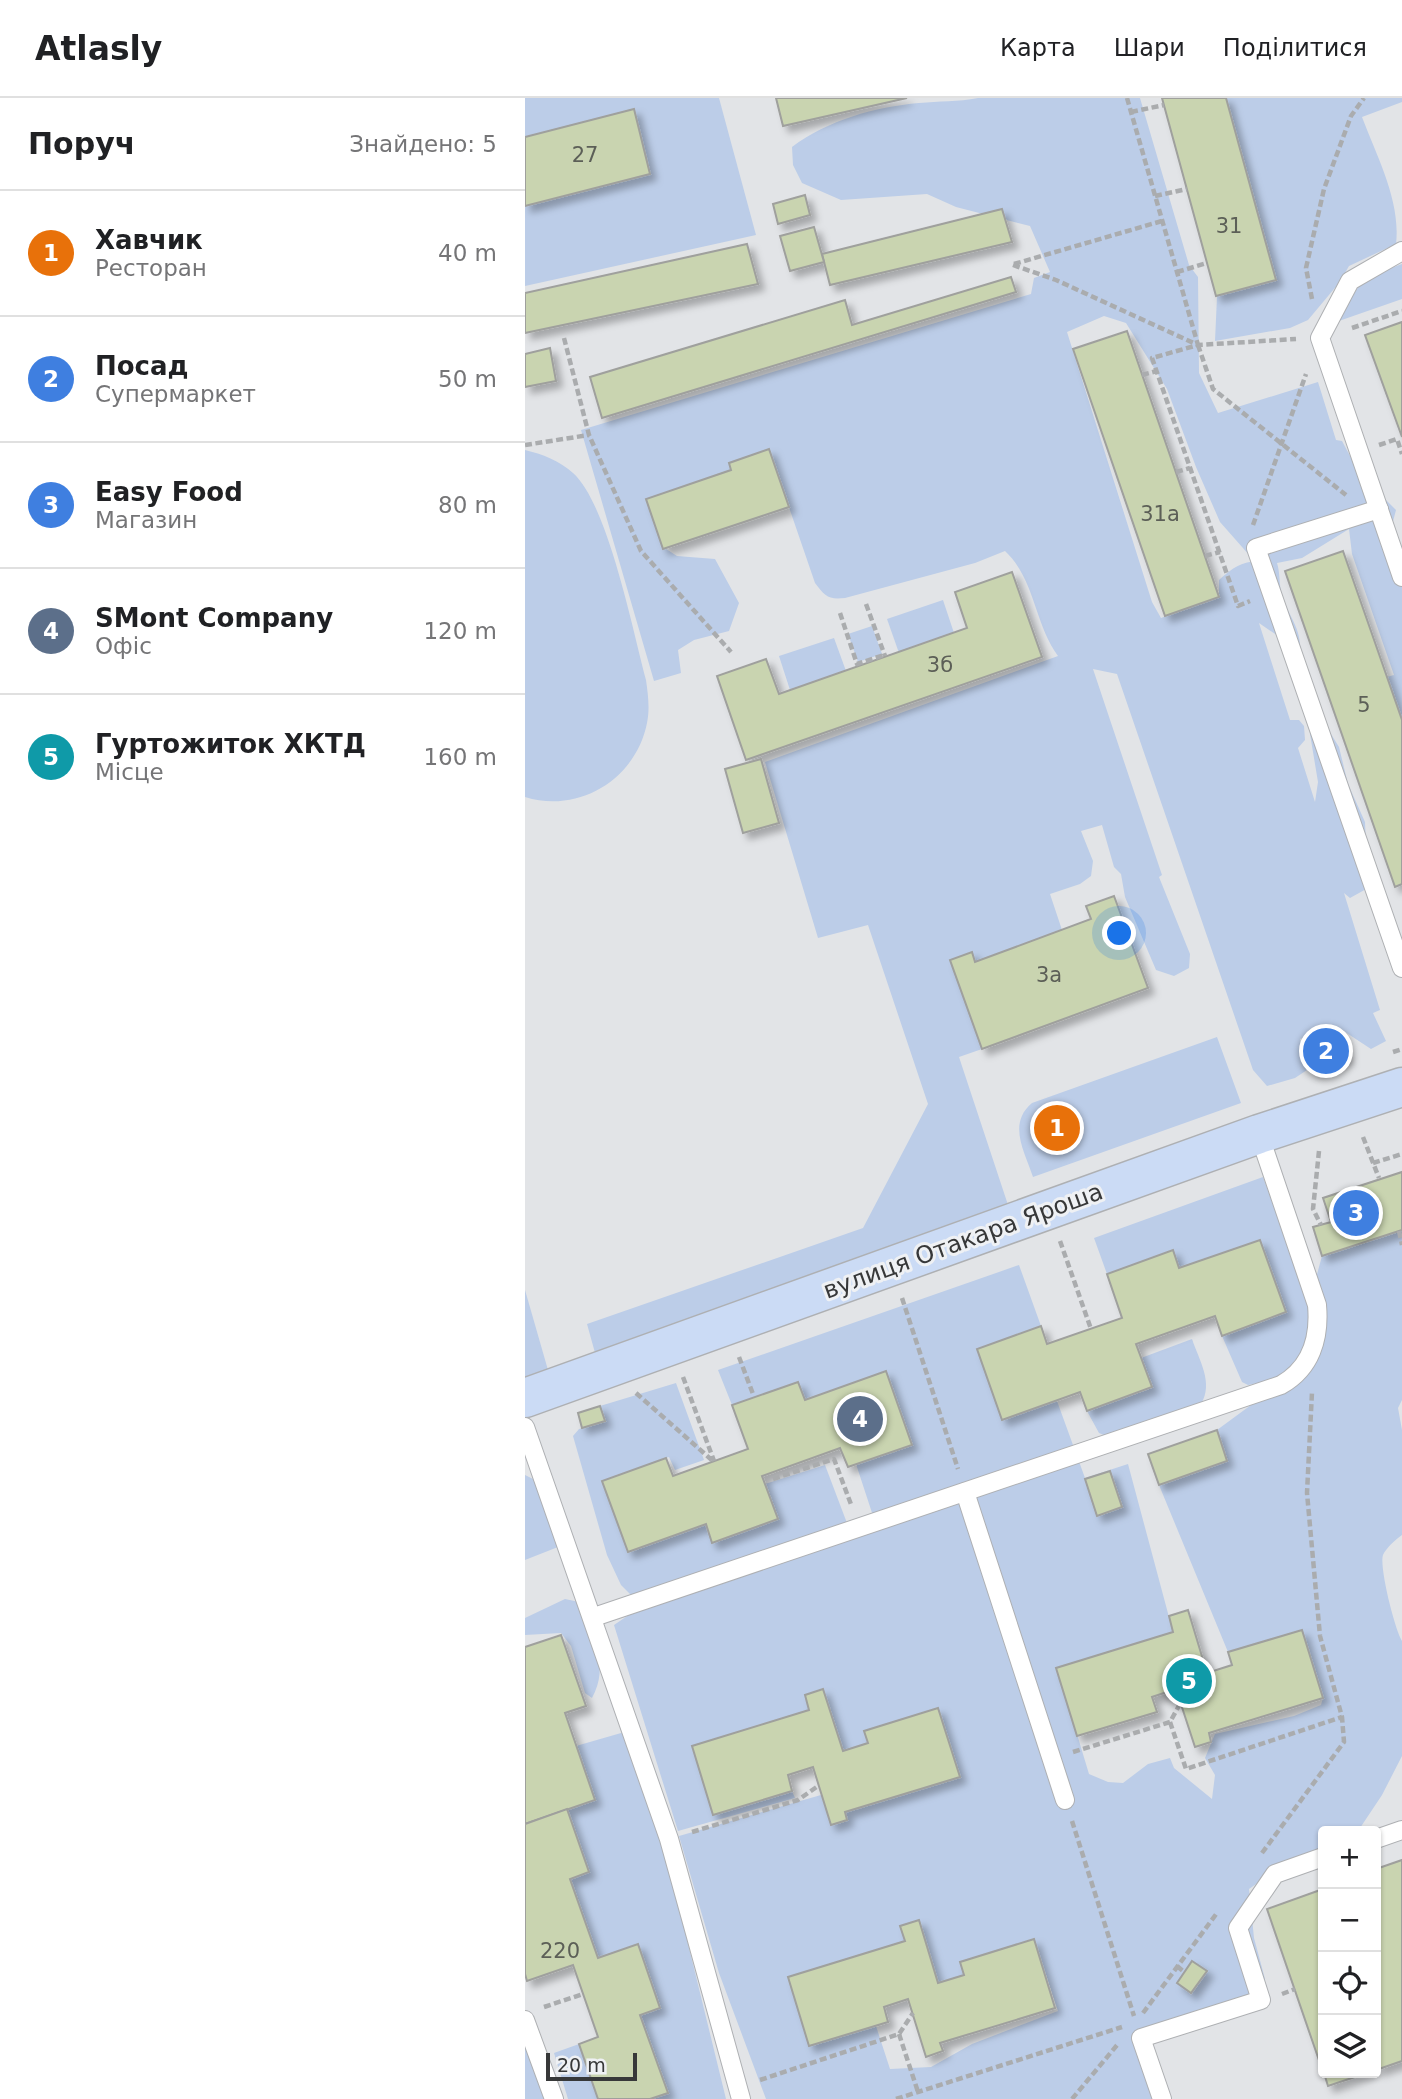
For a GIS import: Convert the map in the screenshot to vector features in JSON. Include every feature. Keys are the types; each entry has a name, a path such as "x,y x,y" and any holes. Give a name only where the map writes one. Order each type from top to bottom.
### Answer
{"street":[{"name":"вулиця Отакара Яроша","path":"525,1398 1259,1135 1402,1087"}],"lane":[{"path":"1402,251 1350,281 1319,338 1402,577"},
{"path":"1379,509 1257,548 1397,940 1402,968"},
{"path":"594,1617 1281,1385 1305,1366 1315,1346 1319,1322 1317,1305 1259,1135"},
{"path":"525,1427 530,1455 594,1617 669,1839 705,1979 740,2093"},
{"path":"965,1492 1065,1800"},
{"path":"1381,1837 1402,1830"},
{"path":"1162,2099 1139,2030 1261,2000 1238,1928 1275,1874 1318,1859"},
{"path":"531,2015 554,2099"}],"path":[{"path":"1127,98 1213,389 1356,503 1379,509"},
{"path":"1257,548 1249,537 1319,338 1306,268 1324,189 1352,116 1364,98"},
{"path":"1131,112 1164,105"},
{"path":"1155,197 1187,189"},
{"path":"1162,221 1013,265 1056,280 1198,345"},
{"path":"1177,272 1207,263"},
{"path":"1272,594 1238,606 1152,358 1198,345 1319,338 1402,311"},
{"path":"564,338 589,435 641,551 731,652"},
{"path":"1142,375 1157,371"},
{"path":"525,445 589,435"},
{"path":"1175,472 1190,468"},
{"path":"1205,556 1220,552"},
{"path":"840,613 857,664 884,656 866,604"},
{"path":"1361,1132 1379,1178"},
{"path":"1320,1146 1313,1209 1321,1225"},
{"path":"1373,1163 1402,1154"},
{"path":"1399,1231 1402,1245"},
{"path":"1059,1236 1091,1329"},
{"path":"900,1290 965,1492"},
{"path":"1260,1854 1344,1742 1342,1717 1320,1636 1307,1493 1315,1346"},
{"path":"735,1347 753,1394"},
{"path":"626,1384 714,1462 679,1366"},
{"path":"773,1479 834,1459 860,1528"},
{"path":"1052,1758 1170,1722 1181,1702"},
{"path":"1170,1722 1186,1769 1342,1717"},
{"path":"669,1839 798,1800 818,1786"},
{"path":"1065,1800 1139,2030"},
{"path":"1072,2099 1139,2030 1177,1966 1219,1910"},
{"path":"1177,1966 1184,1972"},
{"path":"531,2015 583,1994"},
{"path":"740,2093 898,2034 913,2013"},
{"path":"896,2099 1139,2030"},
{"path":"898,2034 918,2092"}],"shaded area":[{"path":"525,98 719,98 756,235 525,286"},
{"path":"1140,98 1189,265 1198,277 1199,373 1218,413 1318,382 1336,440 1342,441 1371,495 1367,520 1385,499 1396,510 1387,544 1402,582 1402,720 1387,677 1394,675 1352,554 1349,529 1302,558 1277,563 1283,599 1299,635 1300,651 1259,623 1290,720 1299,720 1304,726 1305,740 1298,748 1315,802 1318,782 1310,734 1326,726 1339,747 1348,784 1365,822 1368,888 1350,898 1344,893 1380,1010 1373,1013 1386,1041 1371,1049 1336,1026 1300,1039 1307,1070 1295,1078 1267,1086 1253,1070 1117,674 1093,669 1162,875 1159,877 1190,954 1189,968 1174,976 1156,970 1125,897 1121,874 1114,867 1102,825 1081,831 1093,861 1091,876 1080,884 1050,894 1062,930 975,962 971,952 950,960 982,1049 959,1057 1011,1214 597,1360 587,1324 863,1228 928,1104 868,925 818,938 765,762 1058,656 1044,630 1023,575 1005,551 975,563 845,598 827,596 815,583 769,449 729,463 731,470 646,499 663,547 677,556 715,559 739,603 729,631 694,640 678,650 681,673 654,681 581,430 1031,294 1034,278 1050,272 1030,226 956,207 927,194 841,200 802,183 793,165 792,147 836,122 886,108 971,99","holes":["1104,316 1126,323 1167,389 1220,522 1250,556 1269,562 1253,561 1236,567 1219,580 1219,597 1161,618 1152,602 1067,332"]},
{"path":"1226,98 1402,98 1402,102 1362,117 1381,163 1397,228 1396,244 1349,266 1339,283 1308,320 1290,328 1215,341"},
{"path":"1402,264 1402,299 1336,322 1364,278"},
{"path":"525,450 551,458 562,465 573,473 586,489 618,570 646,680 649,707 647,723 641,743 631,761 618,776 602,787 584,796 565,800 545,801 525,797"},
{"path":"943,600 954,633 899,653 887,619"},
{"path":"872,626 882,654 858,662 848,634"},
{"path":"834,638 846,671 790,690 779,656"},
{"path":"1217,1037 1241,1103 1033,1177 1019,1129 1020,1120 1032,1103"},
{"path":"1263,1177 1310,1305 1307,1346 1288,1369 1272,1380 1248,1385 1242,1382 1222,1336 1286,1312 1260,1240 1179,1268 1172,1250 1107,1274 1094,1238"},
{"path":"1402,1230 1402,1400 1398,1408 1402,1430 1402,1535 1386,1550 1382,1562 1388,1598 1402,1641 1402,1756 1382,1795 1361,1826 1318,1826 1318,1855 1279,1868 1249,1889 1254,1938 1265,1979 1261,2000 1142,2038 1162,2099 766,2099 719,1973 679,1836 821,1795 831,1825 847,1820 845,1812 958,1773 939,1712 935,1709 864,1731 868,1743 843,1751 823,1689 805,1695 809,1710 714,1815 792,1791 795,1798 678,1831 614,1625 642,1606 621,1585 607,1555 573,1436 579,1429 605,1421 600,1406 676,1383 704,1460 675,1470 669,1457 603,1481 628,1552 706,1524 712,1542 777,1516 765,1484 825,1465 850,1531 875,1522 856,1464 912,1444 805,1400 798,1382 732,1405 718,1370 1019,1265 1041,1326 1002,1420 1057,1401 1085,1478 1128,1464 1173,1632 1057,1668 1089,1774 1108,1782 1123,1783 1148,1764 1170,1758 1174,1768 1212,1799 1215,1775 1205,1758 1215,1734 1294,1716 1321,1705 1323,1698 1302,1630 1228,1652 1159,1485 1227,1461 1217,1430 1266,1394 1308,1371 1316,1278 1322,1256","holes":["901,1926 921,1926 938,1983 964,1975 960,1962 1034,1939 1058,2011 972,2044 931,2067 890,2069 876,2026 809,2046 788,1977 905,1941"]},
{"path":"525,1290 550,1377 525,1384"},
{"path":"1192,1339 1206,1380 1205,1396 1201,1404 1106,1436 1099,1433 1087,1411 1152,1388 1141,1358"},
{"path":"525,1475 537,1481 558,1547 525,1560"},
{"path":"565,1599 579,1602 597,1650 600,1673 592,1698 585,1693 571,1646 561,1633 525,1635 525,1618"},
{"path":"628,1731 657,1817 726,2099 650,2099 667,2092 640,2015 660,2007 638,1944 598,1958 570,1879 589,1872 567,1809 595,1800 576,1746"},
{"path":"525,2035 547,2099 525,2099"},
{"path":"579,2044 598,2099 568,2099 554,2053"}],"building":[{"path":"776,98 907,98 783,126"},
{"path":"1162,98 1226,98 1276,280 1216,296"},
{"path":"634,109 650,174 525,206 525,137"},
{"path":"805,195 810,215 778,224 773,204"},
{"path":"1002,209 1012,242 830,285 822,254"},
{"path":"814,227 824,262 790,271 780,236"},
{"path":"747,244 758,284 525,333 525,293"},
{"path":"1011,277 1016,292 602,418 590,377 845,300 852,325"},
{"path":"1402,322 1402,437 1365,335"},
{"path":"1127,331 1219,597 1165,616 1073,349"},
{"path":"550,348 556,381 525,387 525,354"},
{"path":"769,449 789,507 663,549 646,499 731,470 729,463"},
{"path":"1343,551 1402,720 1402,884 1395,887 1285,571"},
{"path":"1012,572 1042,657 746,760 717,676 766,659 779,694 967,628 955,592"},
{"path":"761,759 779,823 743,833 725,769"},
{"path":"1114,896 1148,988 982,1049 950,960 972,952 975,962 1091,919 1086,906"},
{"path":"1338,1033 1347,1058 1313,1070 1304,1045"},
{"path":"1402,1172 1402,1230 1322,1256 1313,1227 1331,1222 1323,1198"},
{"path":"1260,1240 1286,1312 1222,1336 1215,1316 1136,1344 1152,1387 1087,1411 1080,1392 1002,1420 977,1349 1041,1326 1047,1344 1122,1318 1107,1274 1173,1250 1179,1268"},
{"path":"886,1371 912,1445 848,1467 840,1448 762,1476 778,1519 712,1543 706,1524 628,1552 602,1481 666,1458 673,1476 748,1449 732,1405 798,1382 805,1400"},
{"path":"600,1406 605,1421 582,1428 578,1413"},
{"path":"1217,1430 1227,1461 1159,1485 1148,1454"},
{"path":"1110,1471 1122,1507 1097,1516 1085,1479"},
{"path":"1188,1610 1207,1673 1232,1665 1228,1652 1302,1630 1323,1698 1209,1733 1211,1742 1195,1747 1176,1689 1152,1697 1157,1712 1077,1736 1056,1668 1173,1632 1169,1616"},
{"path":"561,1635 586,1706 565,1713 595,1800 525,1824 525,1647"},
{"path":"823,1689 843,1751 868,1743 864,1731 938,1708 960,1777 845,1812 847,1820 831,1825 813,1767 788,1775 792,1791 713,1815 692,1746 809,1710 805,1695"},
{"path":"567,1809 589,1872 570,1879 598,1958 638,1944 660,2008 640,2015 668,2093 650,2099 598,2099 579,2044 598,2037 573,1965 527,1981 525,1824"},
{"path":"1402,1860 1402,2061 1381,2068 1381,1889 1381,1867"},
{"path":"1318,1891 1318,2057 1267,1909"},
{"path":"919,1920 938,1983 964,1975 960,1962 1034,1939 1055,2008 940,2043 943,2051 926,2057 908,1999 884,2007 888,2022 809,2046 788,1977 905,1941 900,1926"},
{"path":"1192,1961 1207,1971 1191,1993 1177,1983"},
{"path":"1326,2078 1352,2078 1328,2086"}],"place":[{"name":"Посад","path":"1326,1051"},
{"name":"Хавчик","path":"1057,1128"},
{"name":"Easy Food","path":"1356,1213"},
{"name":"SMont Company","path":"860,1419"},
{"name":"Гуртожиток ХКТД","path":"1189,1681"}]}
